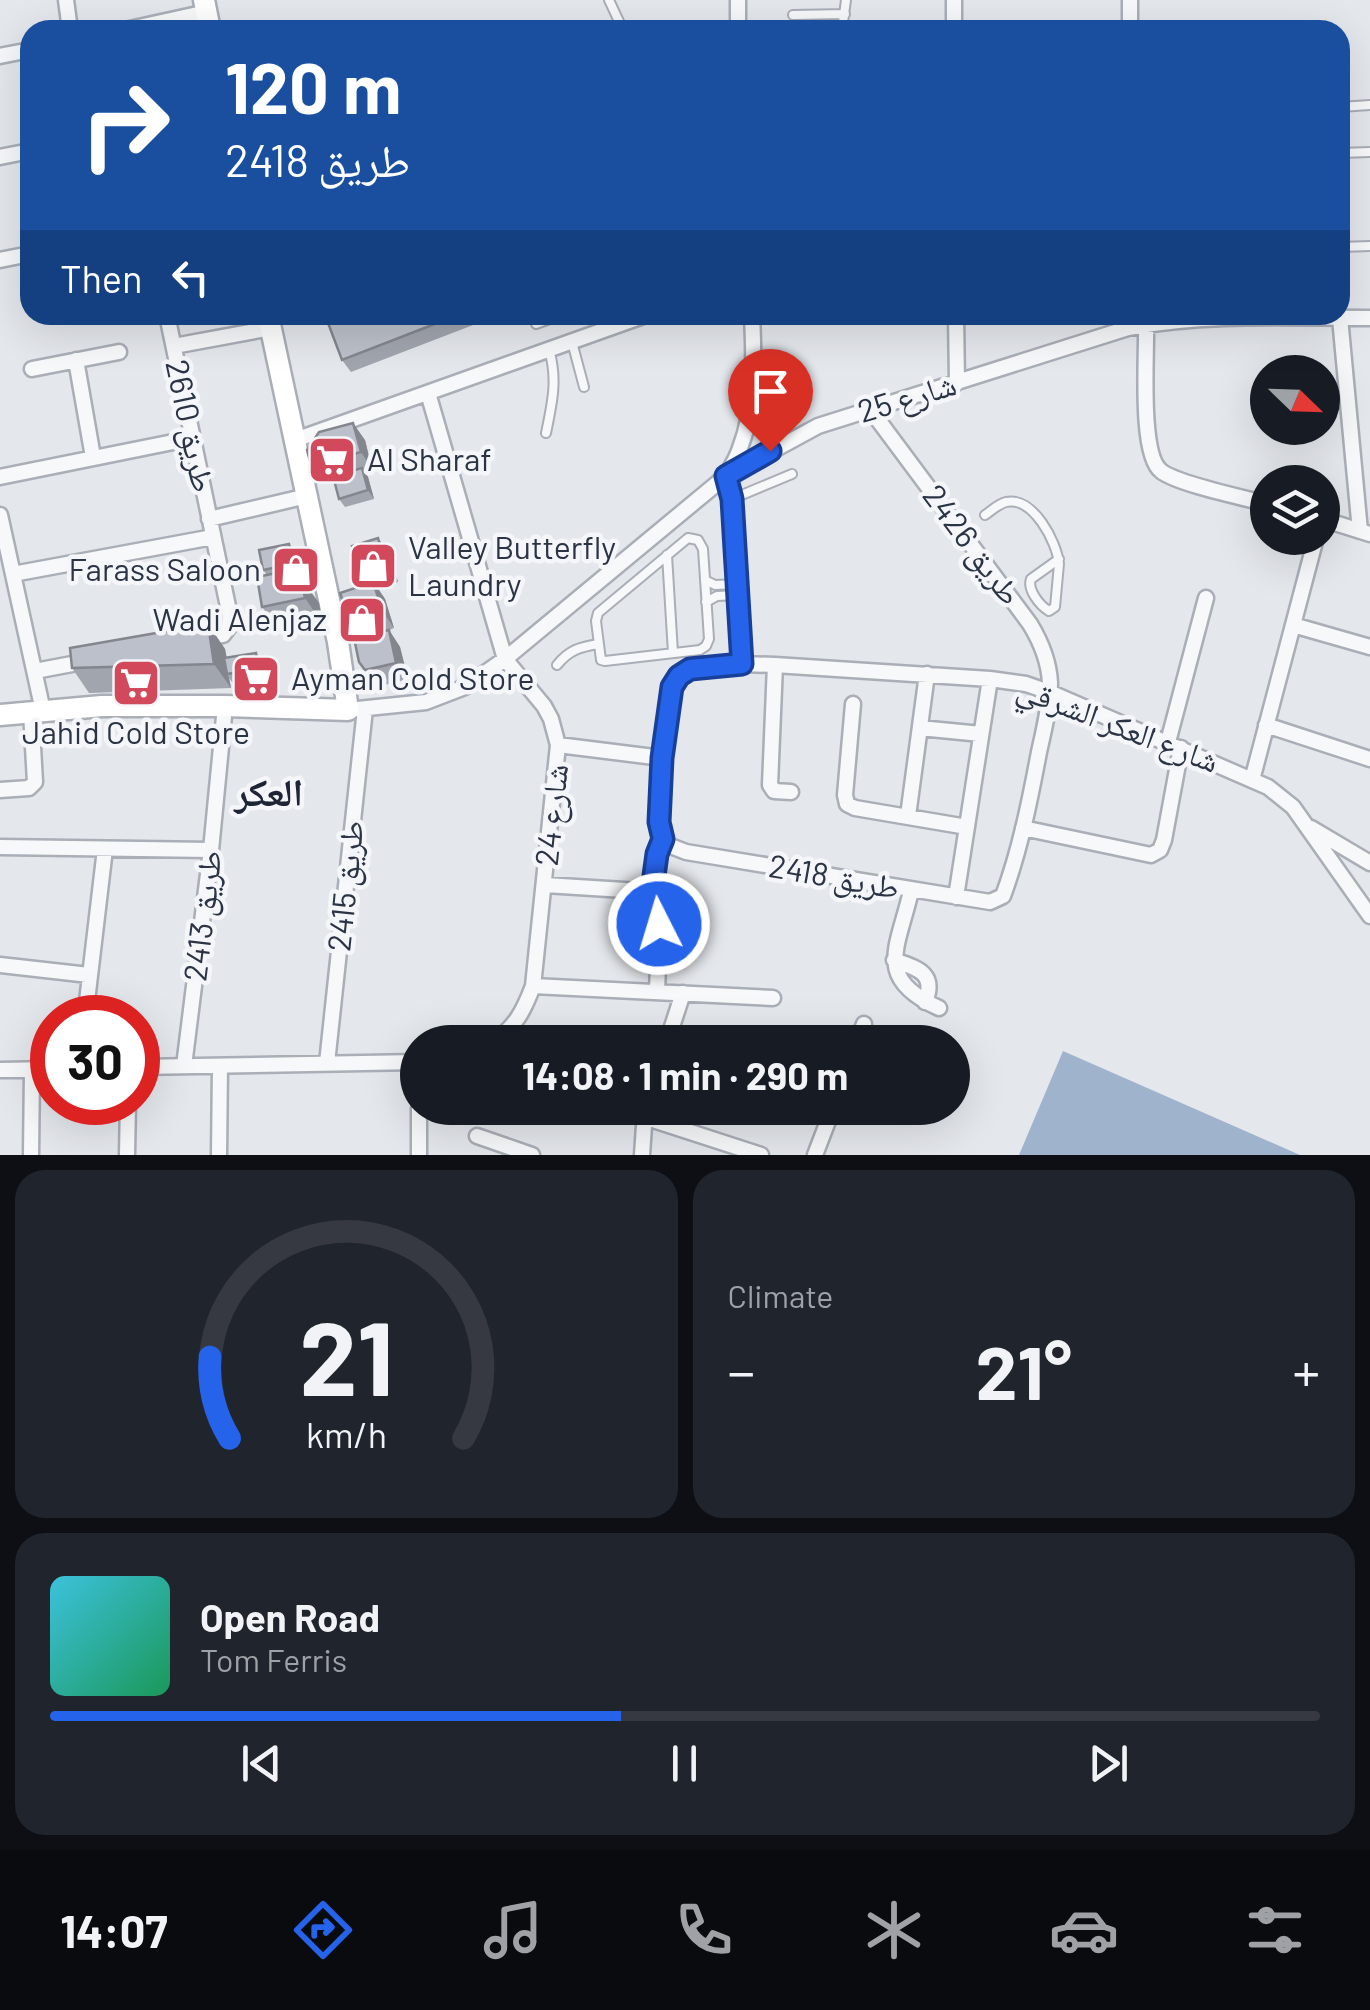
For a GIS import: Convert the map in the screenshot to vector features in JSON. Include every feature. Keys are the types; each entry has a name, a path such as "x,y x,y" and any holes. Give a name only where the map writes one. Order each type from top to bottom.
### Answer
{"street":[{"path":"176,20 207,14"},
{"name":"طريق 2610","path":"170,325 230,616 223,635 186,642"},
{"path":"174,346 254,325"},
{"path":"0,715 102,706 356,710 270,325"},
{"path":"295,440 619,325"},
{"path":"657,992 656,862 663,839 659,822 662,758 672,687 690,669 742,664 732,499 726,476 741,446 748,412 754,360 752,325"},
{"path":"956,325 957,383"},
{"name":"شارع 25","path":"356,710 405,705 465,687 505,660 726,476 818,426 957,383 1120,325"},
{"path":"1148,325 1147,432 1152,460 1162,472 1182,480 1250,499"},
{"path":"1340,525 1365,532 1341,325"},
{"path":"32,369 120,352"},
{"path":"76,360 93,457"},
{"path":"428,393 505,660"},
{"name":"طريق 2426","path":"870,408 1016,604 1044,651 1049,692 1042,739 1005,892"},
{"path":"0,477 192,438"},
{"path":"209,519 307,496"},
{"path":"0,515 35,671 37,712 35,782 29,788 0,790"},
{"name":"طريق 2610","path":"13,574 213,537"},
{"path":"1252,780 1312,555"},
{"path":"1022,828 1151,855 1160,850 1174,745 1206,598"},
{"path":"1293,625 1370,647"},
{"path":"35,671 110,656"},
{"name":"شارع 24","path":"505,660 552,719 558,744 533,986 514,1025"},
{"name":"شارع العكر الشرقي","path":"742,664 1026,684 1252,780 1285,798 1306,825 1370,863"},
{"path":"775,665 770,785 774,791 791,792"},
{"path":"908,816 926,674"},
{"path":"956,897 990,679"},
{"path":"853,704 847,804 967,827"},
{"name":"طريق 2413","path":"184,1066 225,706"},
{"name":"طريق 2415","path":"326,1063 356,710"},
{"path":"1266,725 1370,759"},
{"path":"920,728 981,734"},
{"path":"558,744 662,758"},
{"path":"1306,825 1370,916"},
{"name":"طريق 2418","path":"663,839 676,850 911,891 990,902 999,900 1005,892"},
{"path":"0,847 211,850"},
{"path":"87,995 105,849"},
{"path":"545,885 656,892"},
{"path":"894,960 918,968 926,977 932,1005 913,994 898,977 894,960 911,891"},
{"path":"0,965 89,975"},
{"path":"533,986 773,998"},
{"path":"673,1025 684,992"},
{"path":"160,1067 400,1062"},
{"path":"219,1155 220,1066"},
{"path":"0,1070 30,1070"},
{"path":"30,1155 31,1125"},
{"path":"127,1155 128,1125"},
{"path":"418,1155 419,1125"},
{"path":"642,1155 644,1125"},
{"path":"680,1125 761,1155"},
{"path":"815,1155 826,1125"},
{"path":"477,1136 532,1155"}],"lane":[{"path":"844,20 846,0"},
{"path":"793,14 846,14"},
{"path":"572,342 584,387"},
{"path":"546,433 555,382 549,350"},
{"path":"732,499 792,474"},
{"path":"985,515 1005,502 1018,502 1049,530 1059,559 1054,609 1046,610 1029,585 1031,578 1059,559"},
{"path":"688,538 702,545 705,580 706,646 700,650 603,661 598,656 598,613 688,538"},
{"path":"667,555 672,653"},
{"path":"705,580 737,590"},
{"path":"706,602 737,590"},
{"path":"1016,604 1033,592"},
{"path":"557,665 575,649 598,644"}],"water":[{"path":"1063,1051 1300,1155 1019,1155"}],"building":[{"path":"329,325 432,325 342,360"},
{"path":"353,423 361,452 311,465 307,450 319,432"},
{"path":"362,468 368,490 339,499 333,476"},
{"path":"378,538 386,566 360,574 352,546"},
{"path":"289,544 293,564 263,570 259,550"},
{"path":"291,570 293,580 301,579 305,598 262,607 257,577"},
{"path":"373,582 383,612 350,622 340,593"},
{"path":"208,624 214,664 72,668 70,648"},
{"path":"389,630 396,663 365,670 359,662 354,638"},
{"path":"256,653 258,669 227,674 224,658"}],"place":[{"name":"Al Sharaf","path":"332,460"},
{"name":"Valley Butterfly Laundry","path":"373,566"},
{"name":"Farass Saloon","path":"296,570"},
{"name":"Wadi Alenjaz","path":"362,620"},
{"name":"Ayman Cold Store","path":"256,679"},
{"name":"Jahid Cold Store","path":"136,683"}],"district":[{"name":"العكر","path":"269,793"}],"route":[{"path":"659,924 654,876 663,839 659,822 662,758 672,687 690,669 742,664 732,499 726,476 770,451"}]}
